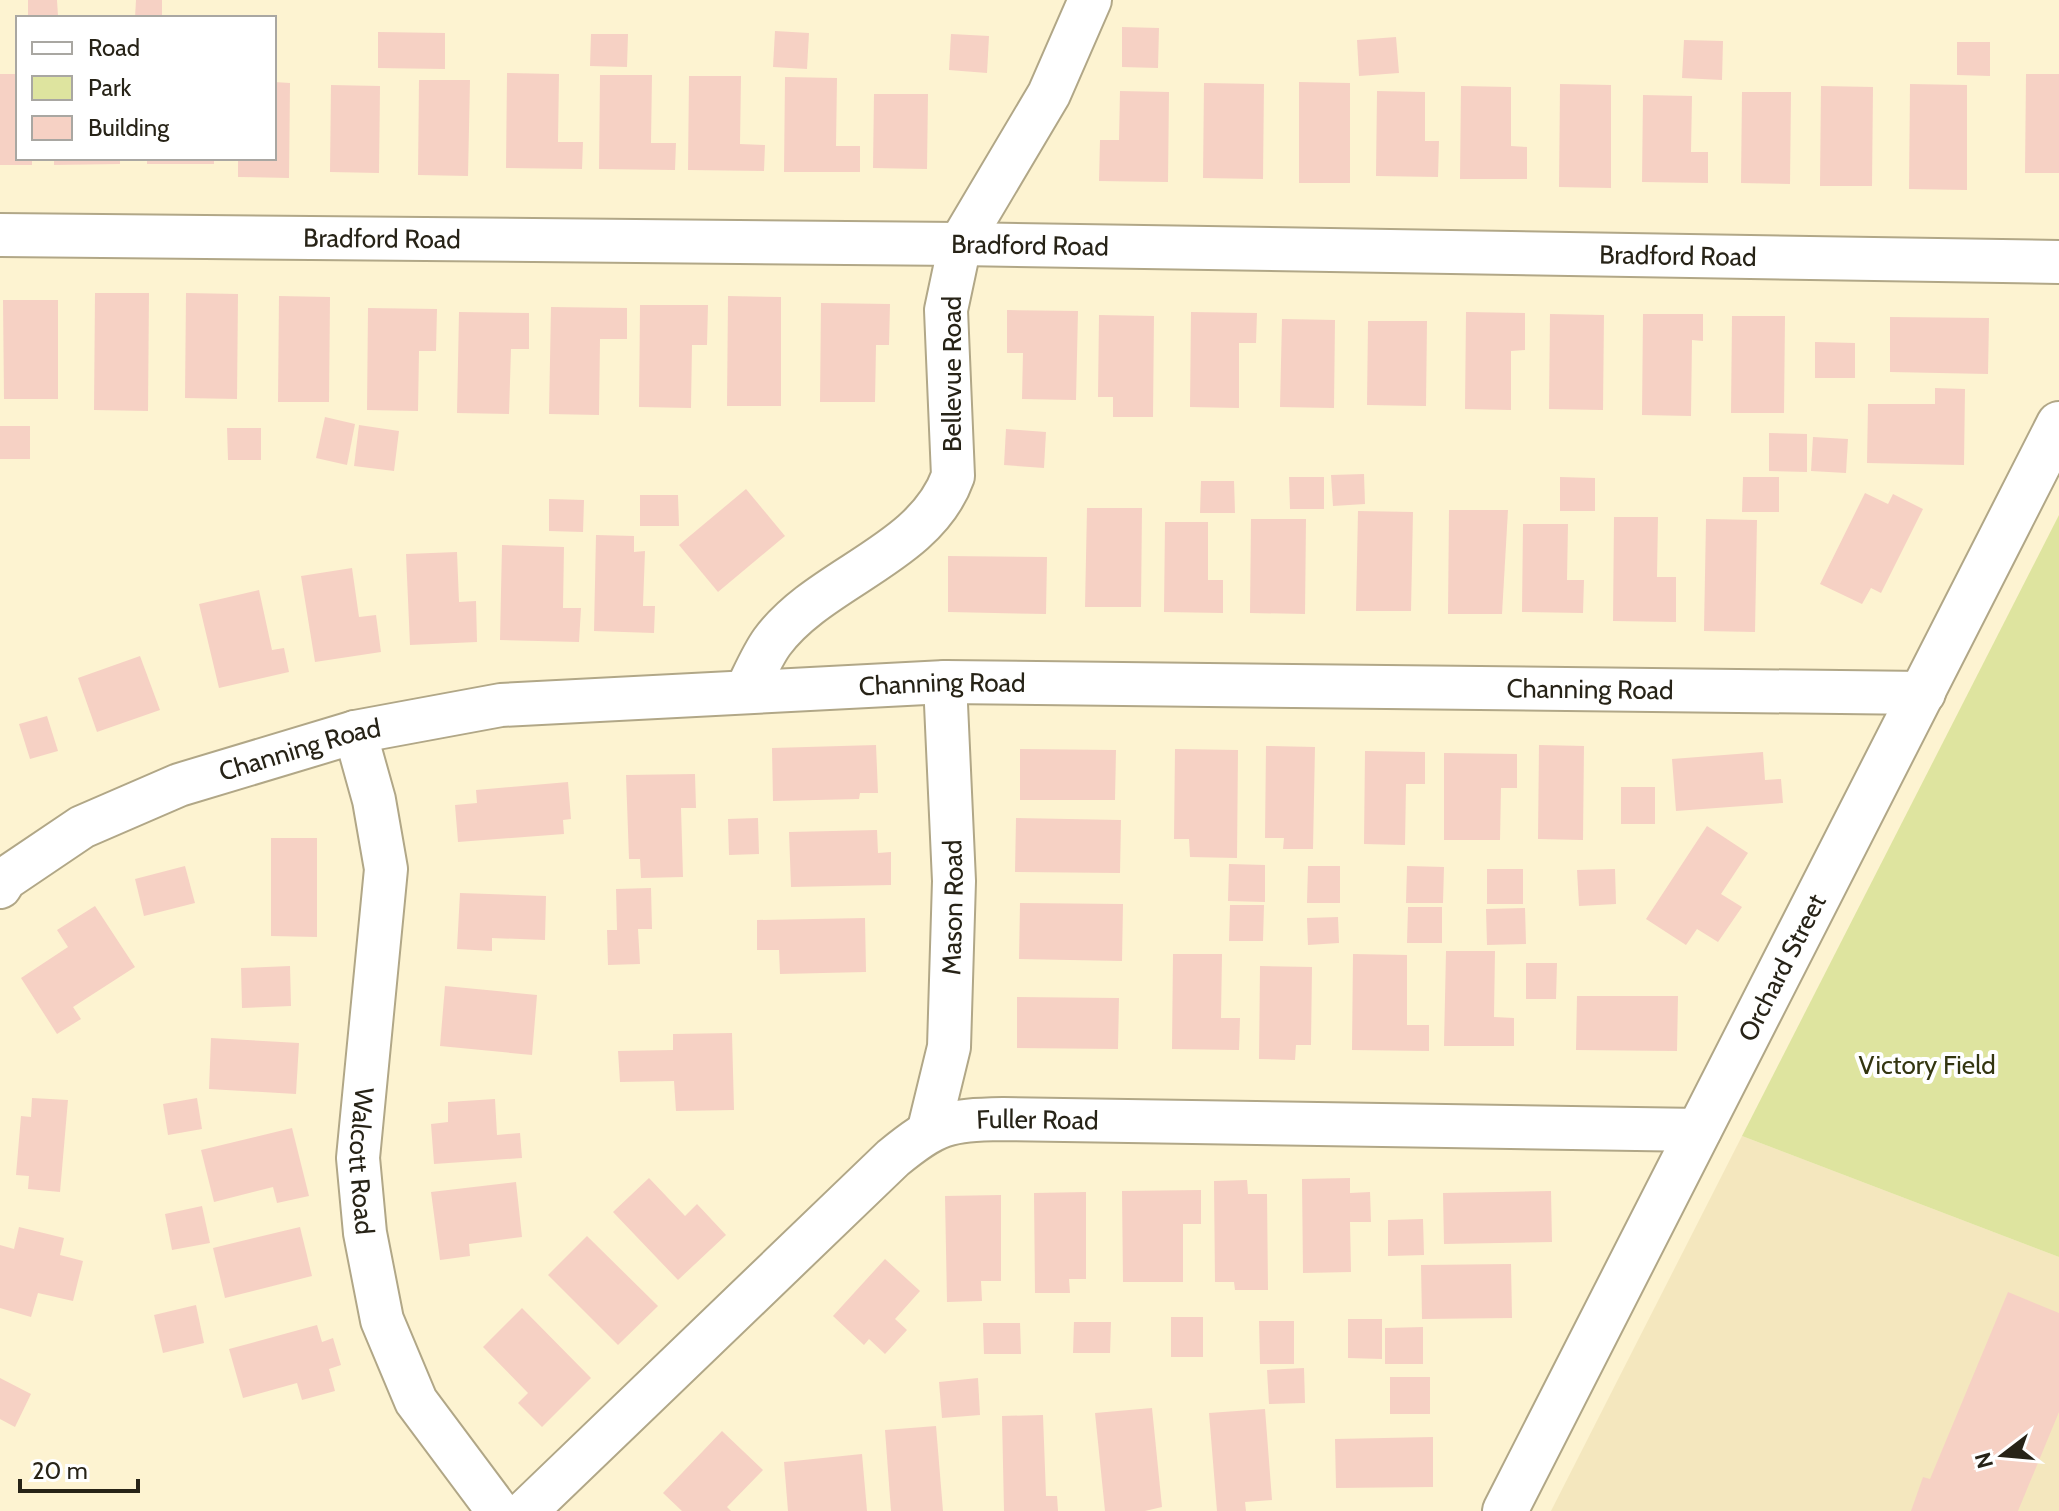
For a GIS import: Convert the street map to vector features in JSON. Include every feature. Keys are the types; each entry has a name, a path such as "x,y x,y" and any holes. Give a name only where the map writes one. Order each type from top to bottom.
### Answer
{"main road":[{"name":"Orchard Street","path":"1505,1511 2059,424"}],"street":[{"name":"Bellevue Road","path":"746,691 772,641 807,608 913,531 945,500 953,476 946,310 960,244 1049,94 1090,0"},
{"name":"Bradford Road","path":"0,235 960,244 2059,262"},
{"name":"Channing Road","path":"0,887 5,879 82,827 179,785 355,732 501,705 945,682 1924,693"},
{"name":"Mason Road","path":"929,1129 949,1047 954,881 945,682"},
{"name":"Walcott Road","path":"355,732 374,800 386,869 358,1158 365,1233 382,1320 416,1401 498,1511"},
{"name":"Fuller Road","path":"526,1511 881,1169 929,1129 960,1121 1003,1119 1700,1130"}],"shaded area":[{"path":"1742,1136 2059,1257 2059,1511 1551,1511"}],"green space":[{"name":"Victory Field","path":"2059,515 2059,1257 1742,1136"}],"building":[{"path":"28,0 57,0 58,16 28,16"},
{"path":"136,0 162,0 162,16 135,16"},
{"path":"1122,27 1159,28 1158,68 1122,67"},
{"path":"775,31 809,33 807,69 773,67"},
{"path":"378,32 445,33 445,69 378,68"},
{"path":"591,34 628,34 627,67 590,66"},
{"path":"951,34 989,36 987,73 949,70"},
{"path":"1396,37 1399,73 1359,76 1357,40"},
{"path":"1684,40 1723,41 1722,80 1682,78"},
{"path":"1957,42 1990,42 1990,76 1957,75"},
{"path":"507,73 559,74 558,142 583,142 582,169 506,168"},
{"path":"0,74 15,74 16,160 32,160 32,165 0,165"},
{"path":"2026,74 2059,74 2059,173 2025,173"},
{"path":"600,75 652,75 651,143 676,143 675,170 599,169"},
{"path":"689,76 741,76 740,144 765,145 764,171 688,170"},
{"path":"785,77 837,78 836,146 860,146 860,172 784,172"},
{"path":"419,80 470,80 468,176 418,175"},
{"path":"276,82 290,83 289,178 238,177 238,160 276,160"},
{"path":"1299,82 1350,83 1350,183 1299,183"},
{"path":"1204,83 1264,84 1263,179 1203,178"},
{"path":"1560,84 1611,85 1611,188 1559,187"},
{"path":"1910,84 1967,85 1967,190 1909,189"},
{"path":"331,85 380,86 379,173 330,172"},
{"path":"1461,86 1511,87 1511,146 1527,147 1527,179 1460,179"},
{"path":"1821,86 1873,87 1872,186 1820,186"},
{"path":"1120,91 1169,92 1168,182 1099,181 1100,140 1119,140"},
{"path":"1377,91 1425,92 1425,141 1439,141 1438,177 1376,176"},
{"path":"1742,92 1791,92 1790,184 1741,183"},
{"path":"874,94 928,94 927,169 873,168"},
{"path":"1643,95 1692,96 1691,152 1708,152 1708,183 1642,182"},
{"path":"54,160 120,160 120,164 54,165"},
{"path":"147,160 214,160 214,164 147,164"},
{"path":"95,293 149,293 148,411 94,410"},
{"path":"186,293 238,294 237,399 185,398"},
{"path":"279,296 330,297 329,402 278,402"},
{"path":"728,296 781,297 781,406 727,406"},
{"path":"3,300 58,300 58,399 4,399"},
{"path":"821,303 890,304 889,345 876,345 875,402 820,402"},
{"path":"640,305 708,305 707,345 692,345 691,408 639,407"},
{"path":"551,307 627,308 627,339 600,339 599,415 549,414"},
{"path":"368,308 437,309 436,351 419,351 418,411 367,410"},
{"path":"1007,310 1078,311 1076,400 1022,399 1023,353 1007,353"},
{"path":"459,312 529,313 529,349 511,349 509,414 457,413"},
{"path":"1191,312 1257,313 1256,343 1239,343 1239,408 1190,407"},
{"path":"1466,312 1525,313 1525,350 1511,351 1511,410 1465,409"},
{"path":"1550,314 1604,315 1603,410 1549,409"},
{"path":"1643,314 1703,314 1703,341 1692,340 1691,416 1642,415"},
{"path":"1099,315 1154,316 1153,417 1113,417 1113,397 1098,397"},
{"path":"1732,316 1785,316 1784,413 1731,413"},
{"path":"1890,317 1989,318 1988,374 1890,372"},
{"path":"1282,319 1335,320 1334,408 1280,407"},
{"path":"1368,321 1427,321 1426,406 1367,405"},
{"path":"1815,342 1855,343 1855,378 1815,378"},
{"path":"1935,388 1965,389 1964,465 1867,463 1868,404 1935,404"},
{"path":"325,417 355,424 347,465 316,458"},
{"path":"359,425 399,431 394,471 354,466"},
{"path":"0,426 30,426 30,459 0,459"},
{"path":"227,428 261,428 261,460 228,460"},
{"path":"1006,429 1046,432 1044,468 1004,465"},
{"path":"1769,433 1807,434 1807,472 1769,471"},
{"path":"1813,437 1848,439 1846,473 1811,471"},
{"path":"1364,474 1365,504 1333,506 1331,475"},
{"path":"1289,477 1324,477 1324,509 1290,509"},
{"path":"1560,477 1595,478 1595,511 1560,511"},
{"path":"1743,477 1779,477 1779,512 1742,512"},
{"path":"1201,481 1234,481 1235,513 1200,513"},
{"path":"746,489 785,536 718,592 679,545"},
{"path":"1865,493 1888,504 1893,494 1923,509 1881,593 1871,588 1862,604 1820,584"},
{"path":"640,495 678,495 679,526 640,526"},
{"path":"549,499 584,500 583,532 549,531"},
{"path":"1087,508 1142,508 1141,607 1085,607"},
{"path":"1449,510 1508,510 1502,614 1448,614"},
{"path":"1358,511 1413,512 1411,611 1356,611"},
{"path":"1614,517 1658,517 1657,577 1676,577 1676,622 1613,621"},
{"path":"1251,519 1306,519 1305,614 1250,613"},
{"path":"1706,519 1757,520 1755,632 1704,631"},
{"path":"1165,522 1208,522 1208,580 1223,580 1223,613 1164,612"},
{"path":"1523,524 1568,524 1567,580 1584,580 1583,613 1522,612"},
{"path":"596,535 634,536 634,552 645,551 643,606 655,606 654,633 594,631"},
{"path":"502,545 564,547 563,608 581,608 579,642 500,640"},
{"path":"457,552 459,602 476,601 477,642 410,645 406,554"},
{"path":"948,556 1047,557 1046,614 948,612"},
{"path":"352,568 359,617 376,615 381,652 315,662 301,576"},
{"path":"259,590 272,650 284,648 289,672 219,688 199,604"},
{"path":"140,656 160,710 97,732 78,678"},
{"path":"47,716 58,751 30,759 19,724"},
{"path":"876,745 878,793 860,793 859,799 773,801 772,748"},
{"path":"1539,745 1584,746 1583,840 1538,839"},
{"path":"1266,746 1315,747 1313,849 1283,849 1284,838 1265,838"},
{"path":"1020,749 1116,750 1115,800 1020,800"},
{"path":"1175,749 1238,750 1237,858 1190,857 1189,839 1174,839"},
{"path":"1365,751 1425,752 1425,784 1406,784 1405,845 1364,844"},
{"path":"1763,752 1765,780 1781,779 1783,803 1676,811 1672,759"},
{"path":"1444,753 1517,754 1517,788 1501,788 1500,840 1444,840"},
{"path":"695,774 696,808 681,808 683,877 641,878 640,859 629,859 626,775"},
{"path":"568,782 571,819 563,820 564,834 458,842 455,805 477,803 476,790"},
{"path":"1621,787 1655,787 1655,824 1621,824"},
{"path":"758,818 759,854 729,855 728,819"},
{"path":"1016,818 1121,820 1120,873 1015,872"},
{"path":"1707,826 1748,853 1721,894 1742,907 1718,942 1697,929 1686,945 1646,919"},
{"path":"877,830 878,853 891,852 891,885 791,887 789,832"},
{"path":"271,838 317,838 317,937 271,936"},
{"path":"1229,864 1265,865 1265,902 1228,901"},
{"path":"185,866 195,903 144,916 135,879"},
{"path":"1308,866 1340,866 1340,903 1307,903"},
{"path":"1407,866 1444,867 1443,903 1406,903"},
{"path":"1487,869 1523,869 1523,904 1487,904"},
{"path":"1615,869 1616,904 1579,906 1577,870"},
{"path":"651,888 652,929 638,929 640,964 608,965 607,930 617,930 616,889"},
{"path":"460,893 546,896 545,940 492,938 492,951 457,949"},
{"path":"1020,903 1123,904 1122,961 1019,959"},
{"path":"1230,905 1264,905 1263,941 1229,941"},
{"path":"95,906 135,967 73,1007 81,1019 57,1034 21,978 68,947 57,930"},
{"path":"1408,907 1442,907 1442,943 1407,943"},
{"path":"1525,908 1526,944 1487,945 1486,909"},
{"path":"1338,917 1339,943 1308,945 1307,918"},
{"path":"865,918 866,972 780,974 779,950 757,950 757,920"},
{"path":"1446,951 1495,951 1494,1017 1514,1018 1514,1046 1444,1046"},
{"path":"1173,954 1222,954 1221,1018 1240,1018 1239,1050 1172,1049"},
{"path":"1353,954 1407,955 1407,1025 1429,1025 1429,1051 1352,1050"},
{"path":"1526,963 1557,963 1556,999 1526,999"},
{"path":"290,966 291,1006 242,1008 241,968"},
{"path":"1260,966 1312,967 1311,1045 1296,1045 1295,1060 1259,1059"},
{"path":"445,986 537,995 532,1055 440,1046"},
{"path":"1577,996 1678,996 1677,1051 1576,1050"},
{"path":"1017,997 1119,998 1118,1049 1017,1048"},
{"path":"732,1033 734,1110 676,1111 674,1081 620,1082 618,1051 673,1050 673,1034"},
{"path":"211,1038 299,1043 296,1094 209,1089"},
{"path":"32,1098 68,1100 60,1192 28,1189 29,1176 16,1175 21,1116 31,1117"},
{"path":"197,1098 202,1129 168,1135 163,1104"},
{"path":"495,1099 497,1135 520,1133 522,1158 434,1164 431,1124 448,1122 448,1102"},
{"path":"292,1128 309,1196 277,1203 273,1187 214,1202 201,1150"},
{"path":"649,1178 685,1216 697,1204 726,1235 678,1280 613,1212"},
{"path":"1350,1178 1350,1193 1370,1192 1371,1222 1350,1222 1351,1272 1303,1273 1302,1179"},
{"path":"1247,1180 1248,1194 1267,1194 1268,1290 1235,1290 1234,1282 1215,1282 1214,1181"},
{"path":"516,1182 522,1237 469,1244 470,1256 440,1260 431,1192"},
{"path":"1201,1190 1201,1224 1183,1224 1183,1282 1123,1282 1122,1191"},
{"path":"1551,1191 1552,1242 1444,1244 1443,1193"},
{"path":"1086,1192 1086,1279 1069,1279 1070,1293 1035,1293 1034,1193"},
{"path":"1001,1195 1001,1281 981,1281 982,1301 947,1302 945,1196"},
{"path":"202,1206 210,1243 172,1250 165,1214"},
{"path":"1423,1219 1424,1255 1388,1256 1388,1220"},
{"path":"19,1227 64,1238 60,1255 83,1261 73,1301 38,1293 31,1317 0,1308 0,1245 14,1249"},
{"path":"300,1227 312,1276 225,1298 213,1248"},
{"path":"587,1236 658,1306 618,1345 548,1275"},
{"path":"885,1259 920,1291 895,1319 907,1330 885,1354 869,1339 864,1345 833,1316"},
{"path":"1511,1264 1512,1318 1422,1319 1421,1265"},
{"path":"2008,1292 2059,1313 2059,1412 2018,1511 1911,1511 1923,1477 1930,1479"},
{"path":"196,1305 204,1343 163,1353 154,1315"},
{"path":"522,1308 591,1378 542,1427 518,1403 528,1393 483,1347"},
{"path":"1171,1317 1203,1317 1203,1357 1171,1357"},
{"path":"1348,1319 1382,1319 1382,1359 1348,1358"},
{"path":"1259,1321 1294,1321 1294,1364 1260,1364"},
{"path":"1074,1322 1111,1322 1110,1353 1073,1353"},
{"path":"983,1323 1020,1323 1021,1354 984,1354"},
{"path":"317,1325 322,1342 333,1338 341,1365 329,1369 335,1391 302,1400 297,1383 243,1398 229,1349"},
{"path":"1423,1327 1423,1364 1385,1364 1385,1328"},
{"path":"1304,1368 1305,1403 1269,1404 1267,1370"},
{"path":"1390,1377 1430,1377 1430,1414 1390,1414"},
{"path":"0,1378 31,1394 15,1427 0,1419"},
{"path":"978,1378 980,1415 942,1418 939,1382"},
{"path":"1152,1408 1162,1507 1145,1511 1105,1511 1095,1413"},
{"path":"1265,1409 1272,1500 1245,1502 1246,1511 1217,1511 1209,1413"},
{"path":"1043,1415 1046,1496 1057,1496 1058,1511 1004,1511 1002,1416"},
{"path":"936,1426 943,1511 891,1511 885,1430"},
{"path":"722,1431 763,1470 727,1507 731,1511 682,1511 663,1493"},
{"path":"1433,1437 1433,1487 1336,1488 1335,1439"},
{"path":"862,1454 867,1511 788,1511 784,1462"}]}
